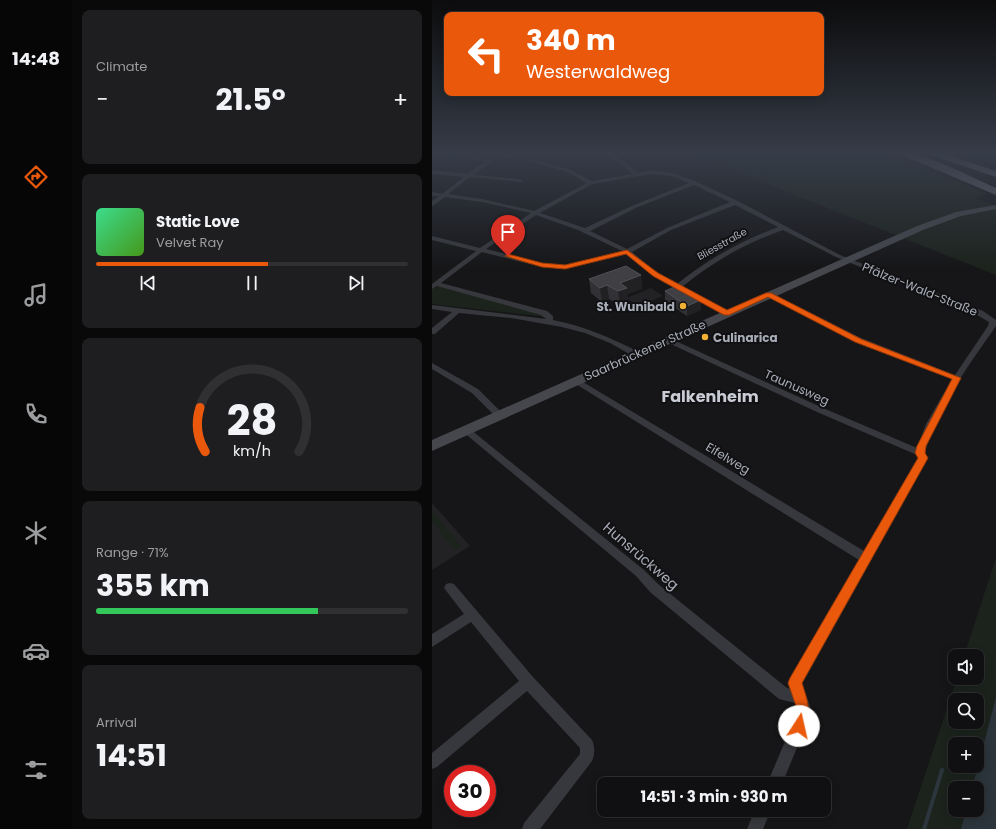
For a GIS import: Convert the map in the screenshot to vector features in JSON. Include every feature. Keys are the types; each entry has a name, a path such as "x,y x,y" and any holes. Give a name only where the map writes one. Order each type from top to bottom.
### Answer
{"main road":[{"name":"Saarbrückener Straße","path":"432,446 726,313 947,218 965,212 996,207"},
{"name":"Saarbrückener Straße","path":"947,218 996,210"}],"street":[{"path":"432,204 447,192"},
{"path":"434,286 482,249 536,213 573,192"},
{"path":"586,230 636,206 673,192"},
{"path":"714,192 736,202 782,228 848,260"},
{"path":"432,194 488,202 536,213 586,230 627,252 656,274 677,287 726,313"},
{"path":"432,238 553,267 565,267 627,252 669,229 736,202"},
{"name":"Bliesstraße","path":"677,287 698,270 719,256 761,235 782,228"},
{"name":"Pfälzer-Wald-Straße","path":"777,777 799,726 803,706 795,683 923,458 920,453 921,446 935,416 956,378 992,326 993,321 980,313 848,260"},
{"path":"434,286 544,313 550,318 549,321"},
{"path":"768,295 858,340 956,378"},
{"path":"432,307 549,321 598,335 636,354"},
{"path":"432,332 458,310"},
{"name":"Taunusweg","path":"666,340 891,442 920,453"},
{"path":"432,365 475,391 500,416"},
{"name":"Eifelweg","path":"574,382 866,558"},
{"name":"Hunsrückweg","path":"466,431 640,573 654,588 784,694 800,698"},
{"path":"450,588 528,682 587,745 587,756 530,829"},
{"path":"432,641 472,615"},
{"path":"432,762 528,682"},
{"path":"755,829 760,817"}],"shaded area":[{"path":"786,192 982,192 988,194 973,198 996,206 996,275"},
{"path":"438,286 547,315 547,317 432,304 432,289"},
{"path":"651,288 663,296 638,306 626,298"},
{"path":"432,503 470,546 432,570"},
{"path":"432,510 461,546 454,550 432,522"},
{"path":"996,558 996,697 984,742 984,737 948,737 948,773 976,773 974,781 948,781 948,817 964,817 961,829 907,829 948,705 948,729 984,729 984,693 952,693 955,685 984,685 984,649 966,649"},
{"path":"996,697 996,829 961,829 964,817 984,817 984,781 974,781 976,773 984,773 984,742"}],"building":[{"path":"626,266 641,275 620,283 627,288 618,291 607,285 600,288 589,279"},
{"path":"679,285 701,300 687,306 665,291"}],"waterway":[{"path":"924,829 942,770"}],"place":[{"name":"St. Wunibald","path":"683,306"},
{"name":"Culinarica","path":"705,337"}],"district":[{"name":"Falkenheim","path":"710,396"}],"route":[{"path":"508,256 542,265 565,267 627,252 656,274 677,287 726,313 768,295 858,340 956,378 935,416 921,446 920,453 923,458 795,683 796,690 803,706 799,726"}]}
